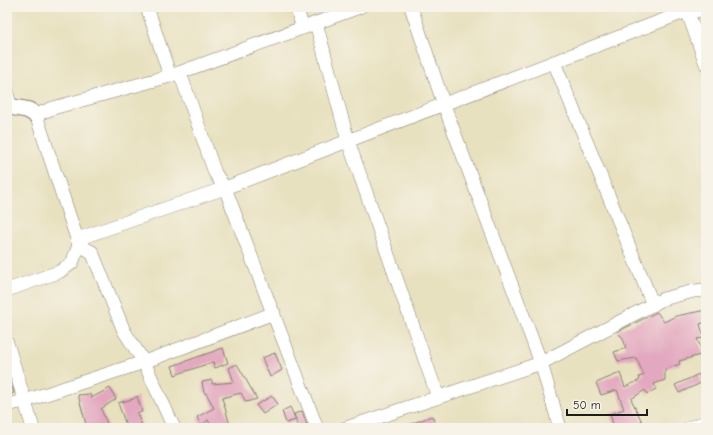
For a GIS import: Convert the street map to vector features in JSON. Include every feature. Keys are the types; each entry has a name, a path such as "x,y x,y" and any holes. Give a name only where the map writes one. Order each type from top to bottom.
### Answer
{"street":[{"path":"147,7 215,173 225,188 274,313 316,428"},
{"path":"296,7 303,28"},
{"path":"36,115 53,108 175,74 360,7"},
{"path":"411,7 444,105 541,363 560,428"},
{"path":"687,9 706,64"},
{"path":"78,242 444,105 687,9 706,10"},
{"path":"316,23 348,141 438,397"},
{"path":"554,62 653,305"},
{"path":"7,290 59,272 72,263 78,242 36,115 8,101"},
{"path":"78,242 92,252 124,331 144,362 174,428"},
{"path":"346,428 541,363 663,299 694,291 706,290"},
{"path":"7,405 25,401 144,362 274,313"},
{"path":"7,343 33,428"},
{"path":"689,428 706,422"}],"building":[{"path":"706,310 706,322 700,324 704,338 697,339 704,354 679,361 680,364 665,369 665,380 654,384 656,389 647,394 645,390 631,399 645,428 614,428 610,414 624,409 617,390 601,395 596,383 620,373 625,387 640,380 639,377 644,375 636,358 618,361 614,352 626,348 623,338 617,332 657,312 664,322 676,316"},
{"path":"223,348 228,363 215,368 213,362 175,375 172,366"},
{"path":"275,353 282,370 270,377 262,358"},
{"path":"237,364 257,399 246,402 241,393 222,398 230,425 212,428 208,420 201,426 197,417 214,408 206,393 204,393 202,382 212,380 212,384 234,382 229,368"},
{"path":"7,370 14,393 7,395"},
{"path":"699,374 701,383 679,393 675,385"},
{"path":"110,388 116,399 101,409 108,426 87,428 78,395 90,394 91,398"},
{"path":"137,396 142,412 137,413 143,428 127,428 118,403 133,399"},
{"path":"272,396 278,404 263,414 256,405"},
{"path":"290,407 296,420 286,423 282,411"},
{"path":"302,411 308,428 298,428 294,414"},
{"path":"432,416 437,428 403,428 403,427"}]}
